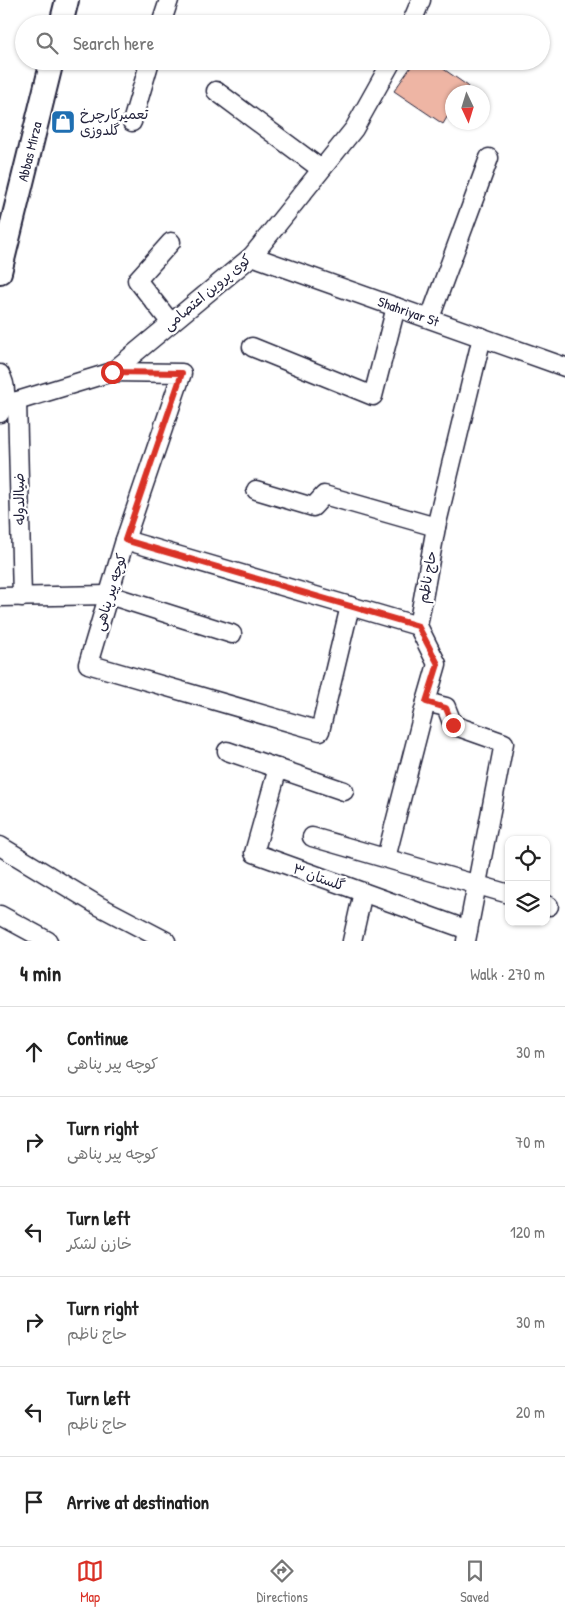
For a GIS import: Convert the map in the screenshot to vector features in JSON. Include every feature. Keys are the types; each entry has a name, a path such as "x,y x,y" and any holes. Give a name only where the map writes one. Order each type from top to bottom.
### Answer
{"main road":[{"path":"64,15 68,0"},
{"name":"Abbas Mirza","path":"0,272 50,70"}],"street":[{"path":"165,15 169,0"},
{"path":"415,15 422,0"},
{"path":"132,122 147,70"},
{"name":"کوی پروین اعتصامی","path":"7,406 112,372 252,256 354,129 387,70"},
{"path":"216,91 321,169"},
{"path":"430,318 489,158"},
{"path":"171,242 137,280 171,323"},
{"name":"Shahriyar St","path":"252,256 565,367"},
{"path":"252,347 373,396 396,307"},
{"name":"حاج ناظم","path":"418,626 436,527 482,337"},
{"name":"کوچه پیر پناهی","path":"112,372 182,373 125,540 88,664 320,731 350,606"},
{"name":"ضیاالدوله","path":"0,374 6,391 22,596"},
{"path":"256,490 313,507 324,496 436,527"},
{"path":"125,540 418,626 438,664 426,702 386,858"},
{"path":"0,597 109,595 232,634"},
{"path":"426,702 446,708 453,725 504,743 467,936"},
{"path":"228,751 344,791"},
{"name":"گلستان ۳","path":"278,768 254,853 363,892 467,936"},
{"path":"312,837 505,893"},
{"path":"0,846 99,906 166,941"},
{"path":"352,941 363,892"},
{"path":"0,915 48,941"}],"building":[{"path":"409,70 445,70 467,85 445,85 445,121 443,124 394,91"}],"place":[{"name":"تعمیرکارچرخ گلدوزی","path":"63,122"}],"route":[{"path":"112,372 182,373 125,540 418,626 438,664 426,702 446,708 453,725"}]}
